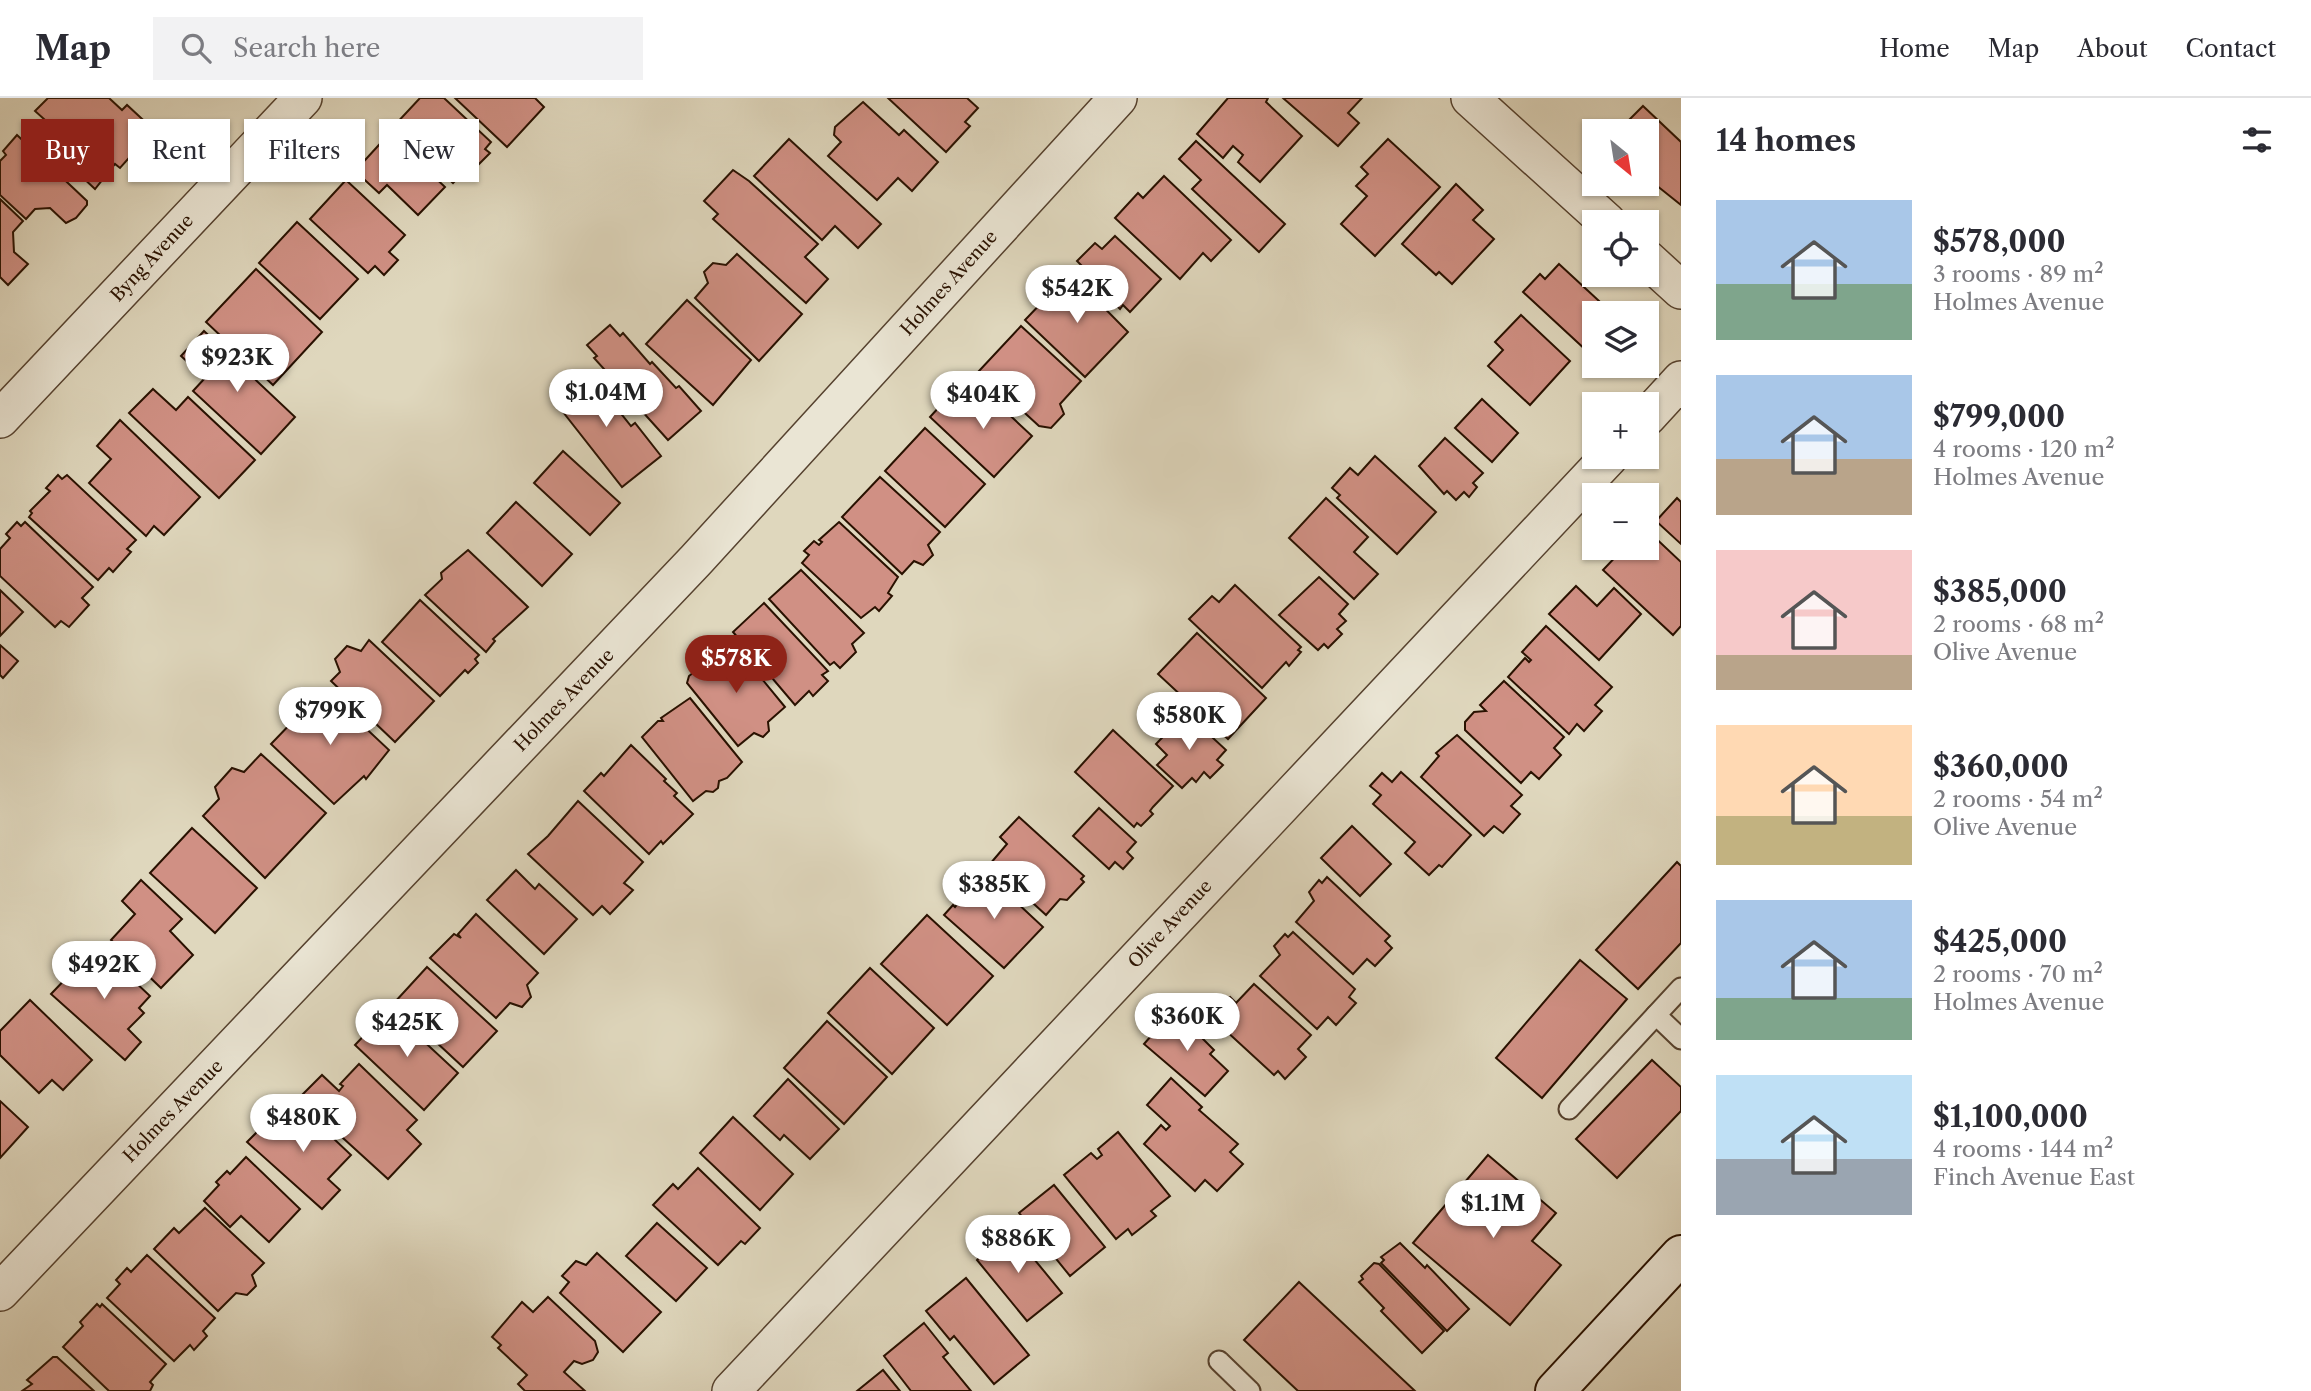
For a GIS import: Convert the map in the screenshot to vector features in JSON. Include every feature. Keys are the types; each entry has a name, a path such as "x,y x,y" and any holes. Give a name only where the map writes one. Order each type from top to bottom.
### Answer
{"main road":[{"path":"1555,1391 1681,1255"}],"street":[{"name":"Byng Avenue","path":"0,419 303,98"},
{"name":"Holmes Avenue","path":"0,1292 686,570 1118,98"},
{"path":"1470,98 1594,210"},
{"path":"1659,270 1681,290"},
{"path":"1659,404 1681,380"},
{"name":"Olive Avenue","path":"731,1391 1598,469"}],"lane":[{"path":"1569,1110 1681,988"},
{"path":"1656,1015 1681,1039"},
{"path":"1219,1361 1250,1391"}],"building":[{"path":"48,98 109,98 122,110 127,105 142,119 128,119 128,159 120,168 114,165 114,119 44,119 35,111"},
{"path":"420,98 444,98 466,119 400,119"},
{"path":"455,98 535,98 544,107 507,147"},
{"path":"888,98 967,98 978,108 965,122 970,126 946,152"},
{"path":"1228,98 1268,98 1266,102 1302,136 1260,182 1238,162 1243,155 1233,146 1223,158 1197,134"},
{"path":"1283,98 1362,98 1348,113 1359,123 1338,146"},
{"path":"863,102 899,135 904,130 938,162 912,191 898,178 877,200 828,156 841,142 834,135 835,127"},
{"path":"1643,106 1657,119 1630,119"},
{"path":"1659,121 1681,142 1681,205 1659,187"},
{"path":"479,131 491,142 485,149 490,153 479,164"},
{"path":"17,135 21,139 21,182 67,182 87,201 87,205 76,218 66,223 50,208 35,209 26,219 0,195 0,161 6,155 3,151"},
{"path":"789,139 881,224 858,248 835,226 822,240 754,176"},
{"path":"1388,139 1440,187 1375,256 1341,224 1367,196 1356,186 1368,174 1361,167"},
{"path":"1196,141 1285,224 1259,252 1192,189 1201,180 1179,159"},
{"path":"379,145 379,182 440,182 445,187 418,215 387,185 379,193 365,180 365,160"},
{"path":"733,170 749,181 818,244 805,257 828,279 806,303 713,219 718,214 704,201"},
{"path":"1164,176 1231,240 1211,261 1203,253 1180,279 1115,218 1138,193 1143,198"},
{"path":"88,182 101,182 95,189"},
{"path":"344,182 348,182 405,235 389,252 398,260 384,275 375,266 368,273 310,219"},
{"path":"1456,184 1483,210 1473,220 1494,239 1452,284 1439,272 1436,275 1402,244"},
{"path":"0,199 23,221 13,232 14,252 28,264 8,285 0,277"},
{"path":"297,222 358,279 320,319 259,263"},
{"path":"1115,236 1161,279 1130,312 1123,305 1120,309 1090,280 1093,277 1077,261 1095,243 1102,249"},
{"path":"737,254 802,314 759,361 695,298 708,283 704,272 713,263 726,265"},
{"path":"1559,264 1599,301 1582,301 1582,346 1523,292 1540,274 1545,279"},
{"path":"256,269 322,332 273,385 206,322"},
{"path":"1070,273 1128,332 1085,377 1025,320"},
{"path":"687,300 751,360 713,405 646,344"},
{"path":"1521,315 1570,361 1530,405 1488,366 1503,350 1495,342"},
{"path":"610,325 620,336 623,333 650,364 652,362 676,388 679,386 701,411 668,440 594,358 597,356 587,345"},
{"path":"1021,326 1081,381 1060,404 1064,414 1051,428 1039,426 979,371"},
{"path":"204,331 295,417 261,454 193,391 205,378 181,356"},
{"path":"587,371 631,426 635,423 661,456 622,487 552,398"},
{"path":"153,389 176,410 188,397 255,460 219,498 129,413"},
{"path":"985,392 1032,436 994,477 930,417 952,393 975,415 978,412 972,406"},
{"path":"1482,399 1518,433 1492,462 1455,428"},
{"path":"120,420 200,497 164,535 154,526 146,536 89,483 111,459 97,446"},
{"path":"925,428 985,484 945,527 885,471"},
{"path":"1445,438 1483,473 1473,483 1477,487 1469,497 1464,492 1456,500 1447,491 1444,494 1419,466"},
{"path":"563,451 620,503 590,535 534,483"},
{"path":"1375,456 1436,512 1397,554 1337,498 1340,495 1332,488 1350,468 1358,475"},
{"path":"58,475 62,479 67,475 136,540 127,549 131,552 113,572 109,568 98,580 29,517 32,513 30,511 50,491 46,488"},
{"path":"880,477 940,532 928,545 933,555 923,565 914,561 902,574 842,517"},
{"path":"1326,498 1368,537 1354,552 1378,574 1354,599 1289,538"},
{"path":"1677,498 1681,502 1681,544 1659,524 1659,518"},
{"path":"516,502 572,554 542,586 487,533"},
{"path":"17,522 21,526 25,522 93,587 82,598 89,605 69,627 61,621 55,627 0,576 0,549 10,538 6,534"},
{"path":"839,522 898,577 888,593 892,596 879,611 875,607 861,618 802,563 809,555 804,551 814,541 819,545 822,542 819,540"},
{"path":"1659,541 1681,562 1681,626 1673,635 1603,570 1613,560 1659,560"},
{"path":"468,550 528,607 493,639 495,641 486,652 425,595 442,579 441,573"},
{"path":"801,570 864,633 852,644 856,652 840,668 834,662 830,665 769,599"},
{"path":"1319,577 1348,604 1339,614 1346,621 1337,629 1342,634 1328,648 1324,644 1318,650 1279,615"},
{"path":"1235,585 1301,647 1298,650 1301,652 1289,666 1286,662 1262,688 1189,619 1212,596 1219,602"},
{"path":"1576,586 1597,606 1614,588 1641,614 1599,660 1549,614"},
{"path":"0,590 23,612 0,636"},
{"path":"420,600 479,655 475,659 478,663 468,673 465,670 440,696 382,642"},
{"path":"764,603 828,671 822,675 828,681 813,696 809,691 795,705 733,632"},
{"path":"1546,626 1612,687 1595,705 1602,711 1584,731 1577,724 1569,734 1508,677 1525,658 1529,662 1531,660 1522,652"},
{"path":"1197,633 1266,698 1228,739 1158,674"},
{"path":"369,640 434,701 395,742 331,681 340,672 335,659 347,646 361,651"},
{"path":"0,645 18,661 3,678 0,675"},
{"path":"734,645 785,707 768,722 769,731 763,737 754,733 738,746 687,683 689,676 698,669 702,671 727,646"},
{"path":"1504,681 1564,737 1554,748 1561,755 1539,779 1531,772 1521,783 1465,730 1465,722 1474,712 1486,711 1480,705"},
{"path":"324,689 389,750 366,779 364,776 334,804 271,744"},
{"path":"690,698 742,762 727,778 719,781 718,788 713,792 706,791 693,801 642,737 658,721 663,721 661,718"},
{"path":"1186,713 1226,750 1217,760 1223,765 1210,778 1204,772 1196,782 1192,778 1182,788 1157,765 1167,755 1156,744"},
{"path":"1113,730 1173,786 1153,807 1150,811 1153,814 1141,826 1137,823 1134,827 1075,772"},
{"path":"1457,735 1522,795 1511,806 1520,814 1503,833 1494,826 1484,836 1421,777 1439,756 1436,753"},
{"path":"631,745 666,779 664,781 677,793 674,796 693,814 649,854 584,791 601,773 604,776"},
{"path":"261,754 326,813 265,878 203,816 219,799 215,787 232,768 244,772"},
{"path":"1401,772 1471,835 1442,867 1439,865 1429,875 1405,853 1415,842 1373,804 1381,795 1370,786 1382,773 1392,782"},
{"path":"578,801 643,862 624,883 633,890 610,914 602,906 593,915 528,854 548,836"},
{"path":"1099,808 1136,842 1127,852 1133,858 1123,869 1115,862 1109,869 1073,836"},
{"path":"1019,817 1084,876 1081,879 1084,882 1067,900 1060,899 1046,915 990,864 1007,844 1000,837"},
{"path":"1352,826 1391,864 1360,896 1321,858"},
{"path":"192,828 257,888 215,933 150,873"},
{"path":"1677,862 1681,866 1681,943 1638,989 1596,950"},
{"path":"516,870 535,889 539,884 577,919 544,954 487,900"},
{"path":"984,872 1043,927 1004,968 944,915 953,905 955,907"},
{"path":"1327,877 1390,936 1385,941 1392,948 1375,966 1367,959 1353,974 1296,922 1314,901 1309,892 1319,880 1322,883"},
{"path":"141,880 182,919 170,931 193,955 161,988 111,940 135,914 122,901"},
{"path":"476,914 538,973 527,985 531,997 522,1007 510,1003 496,1018 430,958 454,934 461,938 458,934"},
{"path":"927,915 993,976 947,1025 881,964"},
{"path":"1293,932 1355,989 1349,997 1356,1003 1336,1025 1328,1017 1317,1029 1260,976 1280,955 1274,946 1285,934 1288,937"},
{"path":"97,946 150,996 139,1008 144,1013 128,1029 141,1042 125,1060 51,994"},
{"path":"1580,960 1627,999 1542,1098 1496,1058"},
{"path":"427,967 497,1031 463,1067 394,1003"},
{"path":"870,968 934,1028 892,1074 828,1013"},
{"path":"1254,984 1311,1035 1298,1049 1306,1057 1285,1079 1278,1071 1274,1075 1212,1018 1217,1013 1214,1010 1225,999 1230,997 1236,1003"},
{"path":"30,1000 92,1060 63,1090 52,1080 39,1093 0,1055 0,1031"},
{"path":"389,1009 458,1073 424,1110 355,1045"},
{"path":"1173,1011 1193,1030 1196,1027 1204,1034 1201,1037 1214,1050 1210,1054 1228,1071 1205,1096 1144,1044"},
{"path":"827,1021 887,1077 844,1124 784,1068"},
{"path":"1652,1060 1681,1087 1681,1111 1617,1178 1576,1139"},
{"path":"359,1064 417,1120 407,1130 421,1144 388,1179 299,1098 322,1075 339,1091 343,1086 340,1084"},
{"path":"1171,1078 1202,1107 1199,1110 1238,1144 1230,1152 1243,1164 1217,1191 1205,1180 1195,1191 1144,1144 1161,1125 1166,1130 1170,1126 1147,1105"},
{"path":"788,1079 839,1129 810,1159 784,1135 780,1140 754,1116"},
{"path":"0,1101 28,1127 0,1158"},
{"path":"296,1103 351,1155 328,1179 340,1190 322,1209 247,1142 264,1125 270,1130"},
{"path":"733,1117 793,1174 760,1210 700,1153"},
{"path":"1118,1132 1170,1196 1151,1211 1156,1216 1132,1235 1128,1229 1116,1239 1064,1175 1091,1153 1097,1159 1102,1155 1098,1149"},
{"path":"1488,1155 1556,1213 1532,1241 1561,1265 1510,1325 1413,1243"},
{"path":"246,1157 300,1209 269,1242 241,1216 230,1227 204,1201 219,1185 216,1182 227,1171 230,1174"},
{"path":"698,1168 760,1228 745,1244 741,1241 718,1265 653,1205 673,1184 678,1189"},
{"path":"1054,1185 1105,1247 1070,1276 1019,1213"},
{"path":"205,1208 264,1263 252,1275 256,1286 247,1295 236,1293 218,1311 154,1249 174,1228 179,1233"},
{"path":"657,1223 707,1268 676,1301 626,1256"},
{"path":"1011,1231 1062,1293 1027,1321 977,1260 980,1257 976,1253 990,1242 993,1246"},
{"path":"1400,1243 1425,1268 1427,1265 1469,1309 1447,1331 1381,1263 1384,1260 1381,1257"},
{"path":"597,1253 661,1312 623,1352 560,1293 569,1282 562,1276 576,1261 586,1265"},
{"path":"147,1255 215,1318 203,1331 207,1336 194,1350 190,1345 174,1361 107,1298 120,1284 116,1280 127,1268 131,1272"},
{"path":"1374,1263 1379,1264 1444,1331 1422,1353 1381,1311 1384,1308 1359,1282 1363,1279 1361,1276"},
{"path":"966,1278 1029,1355 994,1384 954,1336 950,1340 926,1311"},
{"path":"1299,1282 1415,1391 1298,1391 1244,1340"},
{"path":"548,1297 595,1341 598,1352 593,1360 582,1364 574,1361 564,1372 585,1391 525,1391 518,1384 527,1375 498,1348 501,1345 492,1337 522,1302 533,1312"},
{"path":"97,1304 100,1307 102,1304 166,1364 150,1382 153,1385 150,1391 109,1391 63,1347 83,1326 80,1322"},
{"path":"924,1323 948,1353 943,1357 971,1391 911,1391 884,1356"},
{"path":"53,1357 57,1357 94,1391 22,1391 32,1384 27,1380"},
{"path":"883,1370 900,1391 857,1391"}]}
